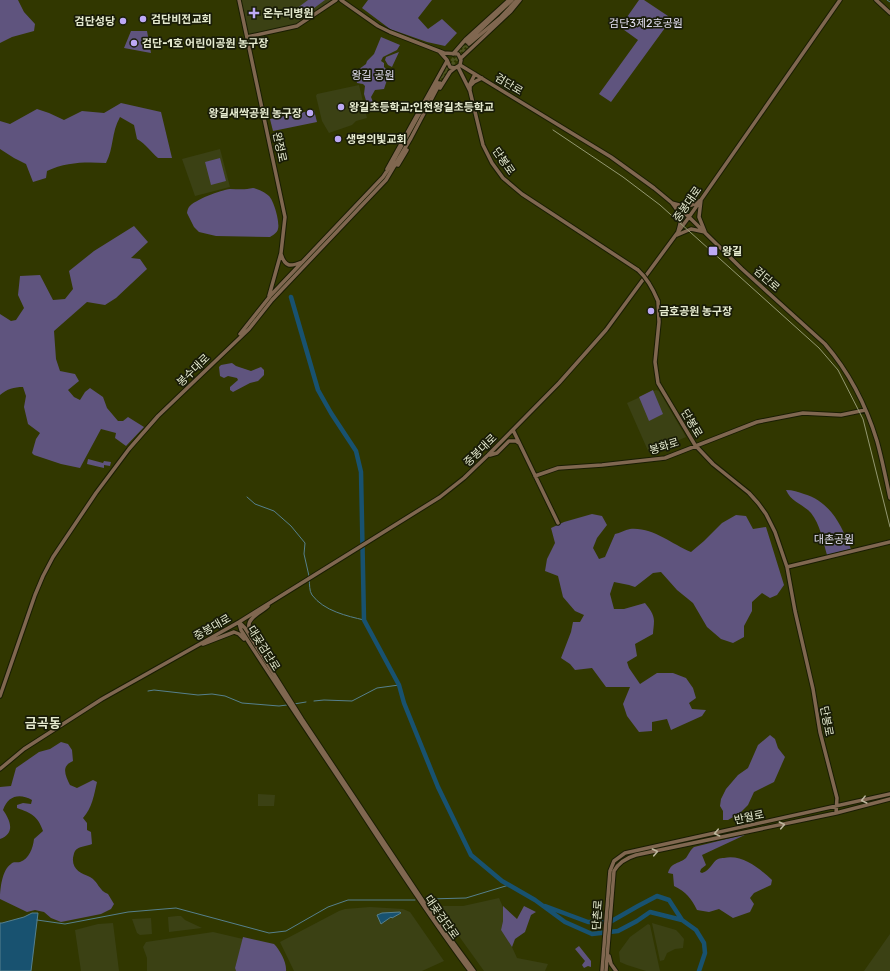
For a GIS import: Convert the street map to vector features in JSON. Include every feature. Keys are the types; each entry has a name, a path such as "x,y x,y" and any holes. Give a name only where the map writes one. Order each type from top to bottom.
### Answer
{"main road":[{"name":"완정로","path":"239,0 285,217 281,252 269,298"},
{"path":"246,37 297,26 336,0"},
{"path":"341,0 378,26 439,52 458,54 461,58"},
{"path":"439,82 458,67 469,43 509,0"},
{"path":"469,43 512,0"},
{"path":"469,43 501,17 517,0"},
{"path":"234,343 269,298 370,192 386,173 389,163 439,82 447,61 452,54 511,11 520,0"},
{"name":"중봉대로","path":"0,769 24,749 102,699 198,646 272,602 440,497 460,482 514,430 559,383 606,330 690,217 840,0"},
{"path":"876,0 890,13"},
{"path":"439,52 450,67 458,67"},
{"name":"검단로","path":"458,67 482,78 611,157 672,203 690,217 742,269 825,344 835,355 851,379 865,410 877,441 890,498"},
{"name":"단봉로","path":"458,67 470,90 483,145 492,163 503,178 522,194 638,270 644,275 652,287 658,301 659,322 655,362 658,383 695,445 708,460 749,493 766,514 775,532 787,567 820,731 836,795 836,813"},
{"path":"470,90 472,79 475,74"},
{"path":"470,90 474,82 482,78"},
{"name":"봉수대로","path":"0,696 35,595 53,557 129,449 158,416 249,329 286,286 386,180 401,160 439,82"},
{"path":"672,203 688,207 693,206 701,200"},
{"path":"701,200 699,217 705,232"},
{"path":"672,203 681,215 677,235"},
{"path":"677,235 691,229 705,232"},
{"path":"281,252 284,262 287,264 295,265 304,260"},
{"path":"284,282 284,286 286,286"},
{"path":"260,315 269,298"},
{"name":"봉화로","path":"535,476 558,468 665,458 757,422 803,413 841,415 865,410"},
{"path":"514,430 558,523"},
{"path":"488,455 497,453 509,441 516,441 520,444"},
{"path":"787,567 890,542"},
{"path":"258,649 249,627 249,623 272,602"},
{"name":"대곶검단로","path":"239,622 241,630 252,648 286,697 412,890 470,971"},
{"name":"대곶검단로","path":"239,622 245,628 286,697"},
{"path":"198,646 234,632 239,634 252,648"},
{"name":"대곶검단로","path":"297,714 427,907 474,971"},
{"name":"반월로","path":"614,861 625,853 890,794"},
{"name":"반월로","path":"618,864 629,857 636,855 836,813 890,799"},
{"name":"단촌로","path":"606,971 610,870 614,861"},
{"name":"단촌로","path":"609,911 614,871 618,864"},
{"path":"607,946 611,964 616,971"},
{"name":"단촌로","path":"602,971 607,946"}],"shaded area":[{"path":"239,0 336,0 297,26 247,37"},
{"name":"왕길초등학교;인천왕길초등학교","path":"359,85 367,118 356,121 352,125 329,133 322,121 316,96 317,94"},
{"path":"220,149 230,187 195,196 182,159"},
{"path":"656,390 659,391 686,437 649,453 627,403"},
{"path":"258,794 275,795 274,806 258,806"},
{"path":"499,898 503,907 503,921 501,930 517,958 548,964 545,971 484,971 438,907 463,906"},
{"path":"370,907 403,909 410,912 444,961 422,971 294,971 280,942 339,911 345,909"},
{"path":"181,916 185,920 202,928 169,932 168,917"},
{"path":"151,918 152,934 140,935 137,933 132,919"},
{"path":"113,923 119,971 81,971 75,930 98,924"},
{"path":"652,923 676,930 684,939 683,948 675,949 667,953 664,960 660,961"},
{"path":"648,924 650,925 660,971 646,971 620,962 619,952 630,937"},
{"path":"213,932 243,939 235,968 236,971 147,971 147,958 143,947 146,942"},
{"path":"890,934 890,971 864,971"}],"green space":[{"path":"0,0 18,0 24,12 35,24 34,31 12,37 0,43"},
{"path":"308,0 325,0 298,20 292,12"},
{"path":"368,0 432,0 418,18 428,29 442,19 457,33 445,46 427,42 390,29 362,8"},
{"name":"검단3제2호공원","path":"639,0 644,0 668,16 670,21 611,102 599,94 638,40 620,27"},
{"path":"131,31 147,31 151,53 124,48"},
{"name":"왕길 공원","path":"381,37 400,45 397,50 383,57 381,61 384,63 384,67 386,69 384,78 387,80 384,89 375,90 371,97 373,102 369,105 367,104 364,94 365,86 357,83 355,72 366,64 374,54"},
{"path":"399,52 392,67 388,65 385,60 386,57"},
{"path":"121,103 161,112 172,158 158,158 137,139 134,125 120,117 115,129 109,157 106,163 68,164 47,171 46,178 33,182 26,164 0,149 0,121 10,124 37,109 64,120 82,111 104,113"},
{"path":"314,110 317,122 273,131 270,119"},
{"path":"220,158 226,181 211,185 205,162"},
{"path":"253,188 266,193 275,207 278,229 277,232 270,237 216,236 199,232 194,227 187,213 192,204 196,201 214,193 230,189"},
{"path":"134,226 148,242 131,258 140,259 147,269 116,298 105,305 87,302 54,331 56,359 60,371 75,374 79,381 68,390 74,397 80,400 85,392 90,388 103,397 107,408 118,421 123,421 128,417 144,427 126,446 115,438 116,433 101,429 80,468 61,464 34,455 32,453 36,439 40,433 28,424 24,407 26,396 23,387 17,387 5,391 0,395 0,314 11,321 16,320 24,308 18,295 20,276 40,275 53,300 65,299 73,289 69,271 94,251"},
{"path":"232,363 236,366 251,371 261,367 264,370 264,375 258,381 250,383 233,392 230,390 230,387 238,380 237,378 228,376 224,378 220,376 219,367 221,365"},
{"path":"653,390 663,414 649,421 639,397"},
{"path":"88,459 103,463 104,461 111,462 110,466 104,465 104,468 87,464"},
{"name":"대촌공원","path":"786,490 795,491 813,498 828,509 839,523 851,549 827,555 821,533 814,517 808,510 794,500"},
{"path":"592,514 602,516 607,525 597,538 593,548 599,559 605,557 615,534 630,529 638,529 654,533 691,552 722,523 736,515 746,516 753,529 766,527 784,585 777,595 770,598 762,593 752,602 752,611 744,626 744,637 733,643 721,639 707,627 693,603 677,590 661,572 653,573 635,587 614,582 610,594 614,609 624,609 645,603 654,618 653,634 635,644 637,656 627,662 629,668 640,684 657,673 673,673 686,678 693,688 696,698 689,703 692,709 706,710 702,716 671,730 667,719 652,722 652,731 639,732 627,716 623,704 630,687 606,687 592,668 575,670 570,664 561,658 571,632 573,622 580,622 584,615 575,611 563,597 558,576 545,571 547,559 555,543 551,528 564,522"},
{"path":"770,735 775,739 778,748 785,757 774,782 754,792 748,805 740,813 728,820 723,820 723,811 720,806 721,799 726,789 738,775 748,768 758,745"},
{"path":"61,742 68,744 72,750 73,761 65,768 70,785 77,788 93,780 97,782 91,806 83,818 87,823 87,830 91,832 92,844 77,849 74,853 73,862 80,872 93,879 105,893 108,894 114,904 111,909 101,914 61,922 51,918 44,912 35,910 27,912 0,899 1,885 5,871 12,863 23,861 28,856 32,849 34,839 43,831 36,818 17,808 17,805 23,803 31,804 32,800 18,796 11,799 5,805 3,810 8,818 10,830 0,839 0,787 11,786 16,768 39,752 50,749"},
{"path":"747,834 702,855 706,865 700,872 702,873 707,870 716,860 731,857 737,858 750,863 762,871 772,880 771,885 754,893 750,898 754,904 750,912 733,918 719,909 709,912 697,910 688,896 674,886 673,874 668,873 669,869 686,858 694,847"},
{"path":"503,906 517,919 524,906 536,912 531,915 525,932 515,939 512,947 501,930 503,921"},
{"path":"243,937 274,944 283,957 286,971 236,971 235,968"},
{"path":"579,946 591,961 591,967 588,966 584,968 582,965 585,961 575,949"}],"water":[{"path":"32,913 38,913 31,971 0,971 0,923 24,917"},
{"path":"382,913 401,913 392,918 391,917 381,924 377,915"}],"waterway":[{"path":"291,297 318,390 356,451 361,472 364,620 399,685 404,703 438,787 471,855 502,881 535,900 565,922 592,934 618,931 650,912 682,920 696,930 704,943 705,953 699,971"},
{"path":"247,497 255,504 274,511 291,526 305,543 304,554 309,576"},
{"path":"309,580 311,593 317,601 336,612 364,620"},
{"path":"314,701 352,701 377,688 399,685"},
{"path":"148,691 154,690 198,695 212,694 225,696 242,703 279,706 287,705"},
{"path":"294,704 306,702"},
{"path":"429,899 466,898 509,885"},
{"path":"545,906 588,922 610,922 657,896 669,900 682,920"},
{"path":"37,920 65,924 128,912 176,908 269,933 286,931 328,907 348,900 415,900"}],"tunnel":[{"path":"439,79 467,42"},
{"path":"440,83 447,71 469,44"}],"tram line":[{"path":"553,130 623,177 660,205 819,348 838,370 863,419 890,527"}],"place":[{"name":"온누리병원","path":"254,13"},
{"name":"검단비전교회","path":"143,19"},
{"name":"검단성당","path":"123,21"},
{"name":"검단-1호 어린이공원 농구장","path":"134,43"},
{"name":"왕길초등학교;인천왕길초등학교","path":"341,107"},
{"name":"왕길새싹공원 농구장","path":"310,113"},
{"name":"생명의빛교회","path":"338,139"},
{"name":"왕길","path":"713,251"},
{"name":"금호공원 농구장","path":"651,311"}],"district":[{"name":"금곡동","path":"43,723"}]}
